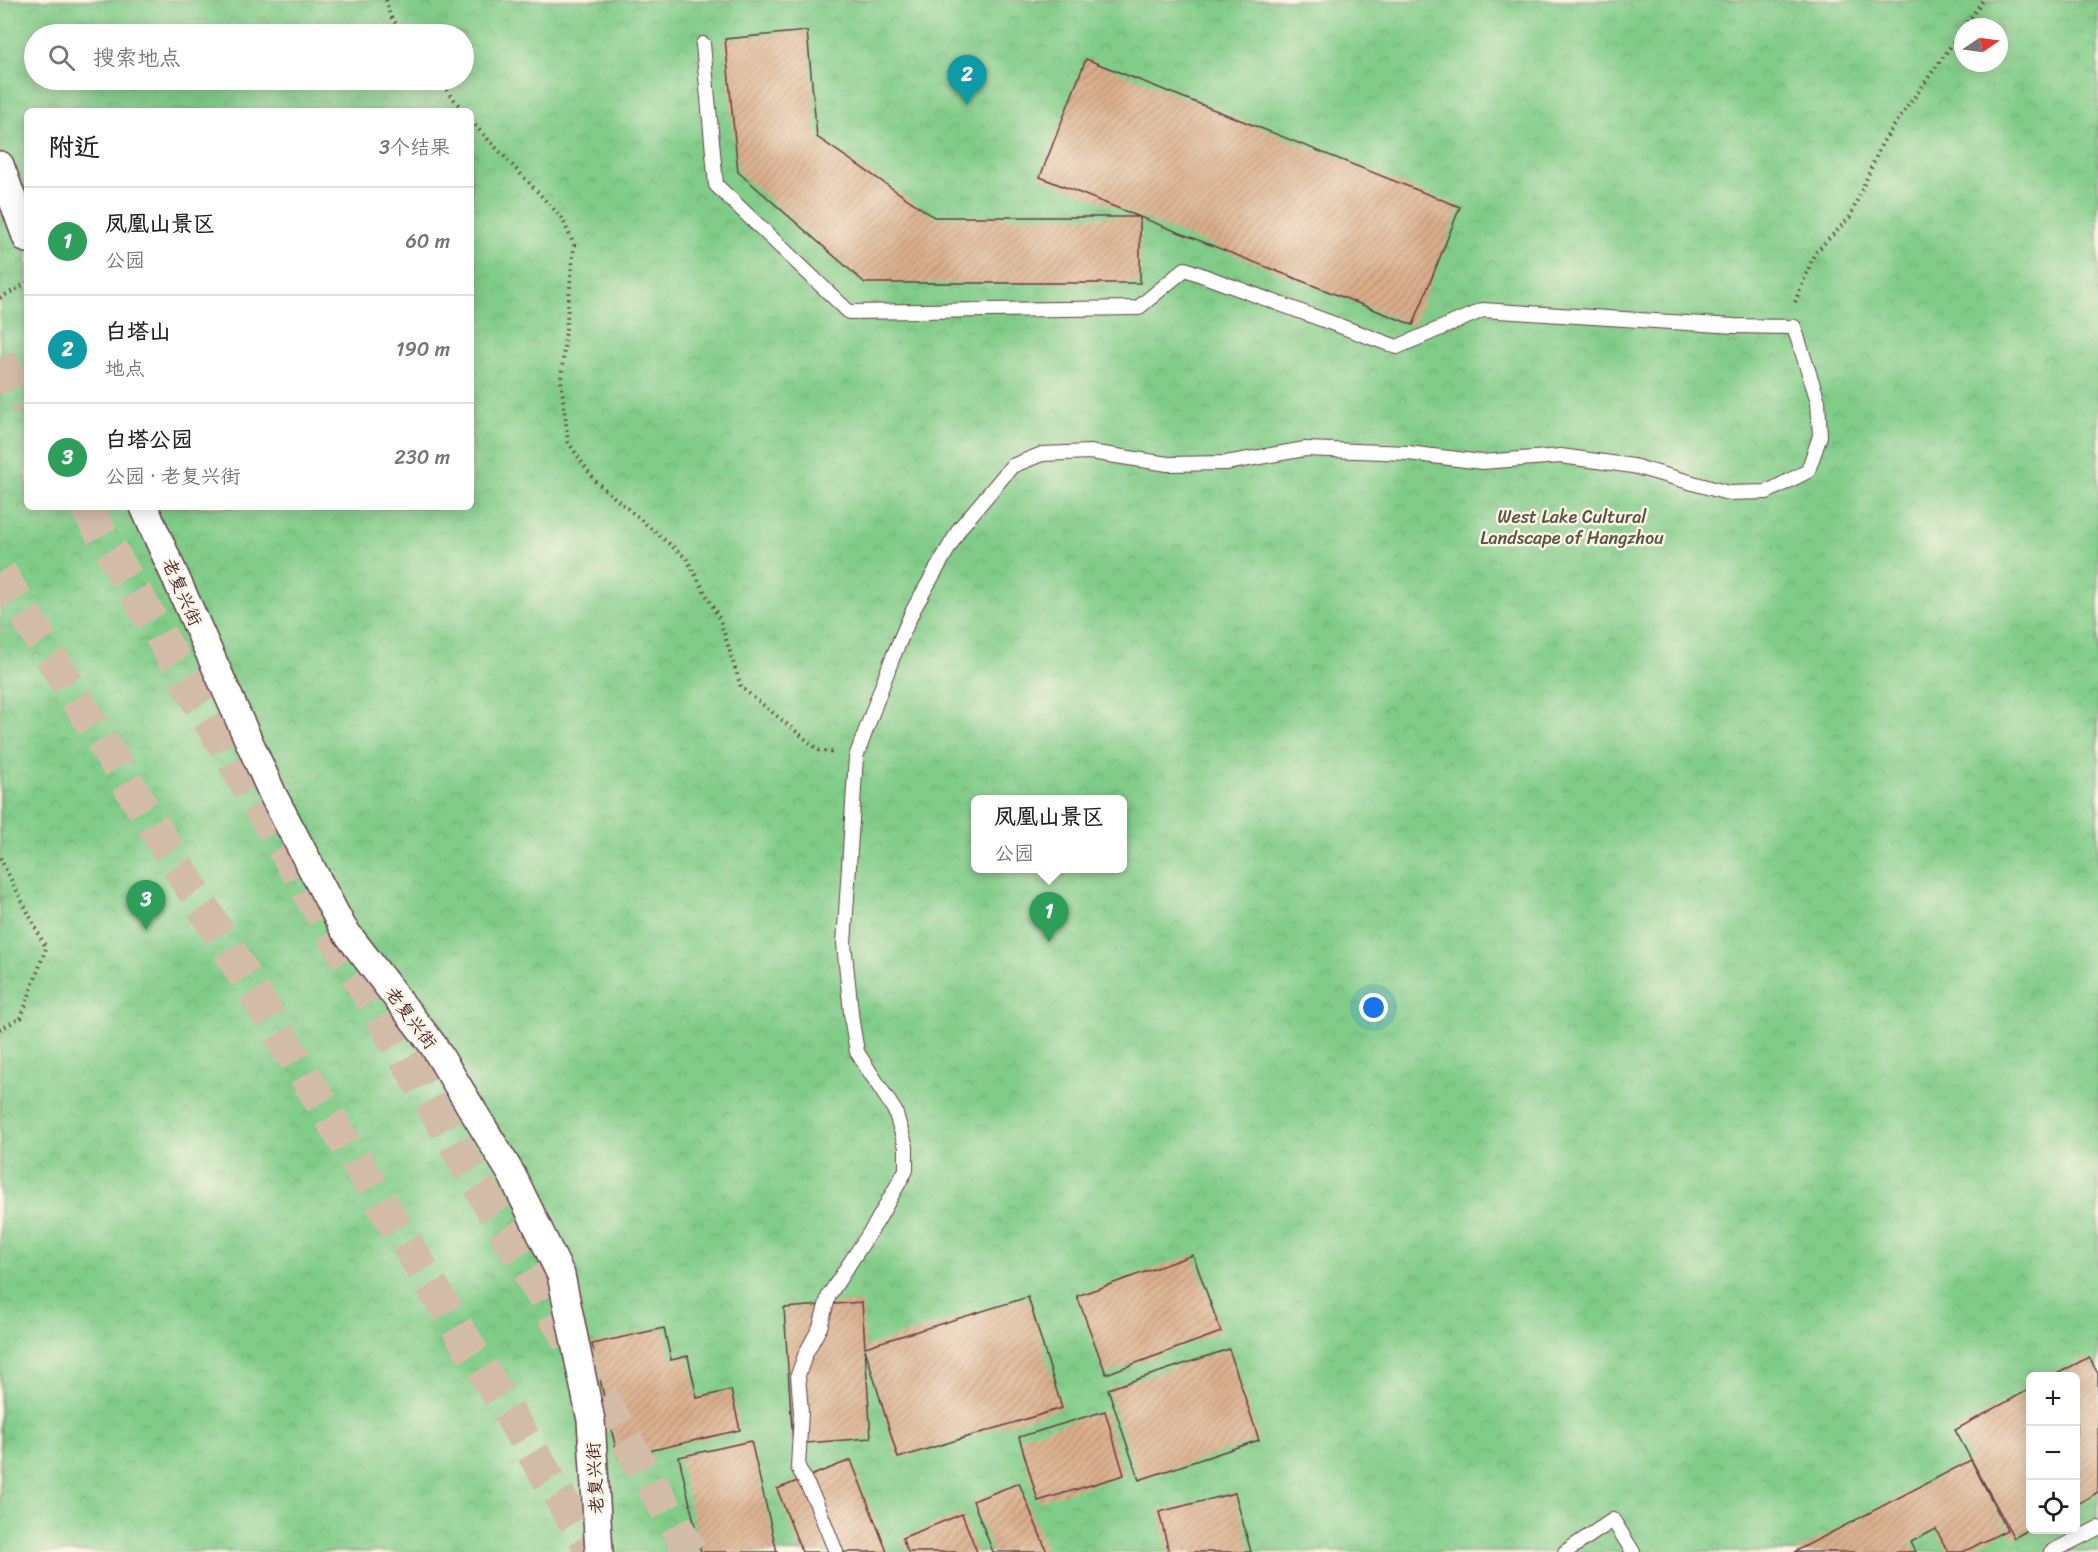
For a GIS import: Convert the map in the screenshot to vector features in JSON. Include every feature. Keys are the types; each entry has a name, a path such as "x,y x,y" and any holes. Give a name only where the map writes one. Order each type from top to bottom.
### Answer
{"street":[{"path":"0,165 24,231"},
{"name":"老复兴街","path":"145,510 273,795 343,928 433,1045 512,1175 561,1275 591,1420 599,1552"}],"lane":[{"path":"703,44 716,185 849,312 1138,308 1185,269 1397,347 1484,310 1734,326 1794,327 1818,401 1820,436 1808,471 1767,492 1728,493 1633,466 1562,456 1482,462 1408,453 1305,449 1226,463 1168,464 1090,452 1042,454 1012,466 960,528 913,610 892,659 856,757 844,945 852,1022 857,1052 895,1111 906,1147 906,1170 876,1224 829,1295 820,1327 806,1353 798,1375 801,1413 798,1467 816,1502 836,1552"},
{"path":"1565,1552 1612,1520 1634,1552"},
{"path":"2051,1552 2098,1528"}],"path":[{"path":"386,0 390,16 396,24"},
{"path":"1971,18 1983,0"},
{"path":"1794,327 1795,299 1815,254 1850,217 1882,143 1954,42"},
{"path":"447,90 461,108"},
{"path":"474,124 562,218 574,245 561,380 568,442 595,481 686,558 720,620 741,687 819,750 856,757"},
{"path":"0,298 24,284"},
{"path":"0,858 46,948 21,1018 0,1029"}],"green space":[{"name":"West Lake Cultural Landscape of Hangzhou","path":"0,0 2098,0 2098,1552 0,1552"}],"building":[{"path":"807,31 817,137 934,217 1140,217 1140,283 865,283 738,172 725,39"},
{"path":"1086,59 1460,207 1413,325 1040,177"},
{"path":"1193,1255 1221,1332 1106,1374 1077,1296"},
{"path":"1028,1297 1062,1408 898,1458 865,1349 871,1438 793,1444 784,1308 862,1302 865,1347"},
{"path":"664,1328 671,1360 688,1356 697,1398 731,1390 740,1430 618,1458 592,1344"},
{"path":"1229,1349 1259,1440 1139,1480 1108,1389"},
{"path":"2089,1357 2098,1374 2098,1492 2080,1503 2080,1372 2061,1372"},
{"path":"2026,1391 2026,1531 2014,1538 1955,1430"},
{"path":"1105,1411 1124,1475 1038,1501 1019,1437"},
{"path":"751,1441 777,1552 701,1552 679,1457"},
{"path":"851,1460 887,1552 802,1552 777,1489"},
{"path":"1971,1460 2007,1530 1963,1552 1948,1552 1936,1529 1911,1542 1916,1552 1794,1552"},
{"path":"1019,1483 1047,1552 993,1552 973,1501"},
{"path":"1235,1493 1251,1552 1169,1552 1159,1512"},
{"path":"962,1514 977,1552 908,1552 902,1538"}],"tunnel":[{"path":"0,359 24,401"},
{"path":"88,510 691,1552"},
{"path":"0,572 593,1552"}],"place":[{"name":"白塔山","path":"967,105"},
{"name":"白塔公园","path":"146,930"},
{"name":"凤凰山景区","path":"1049,942"}]}
